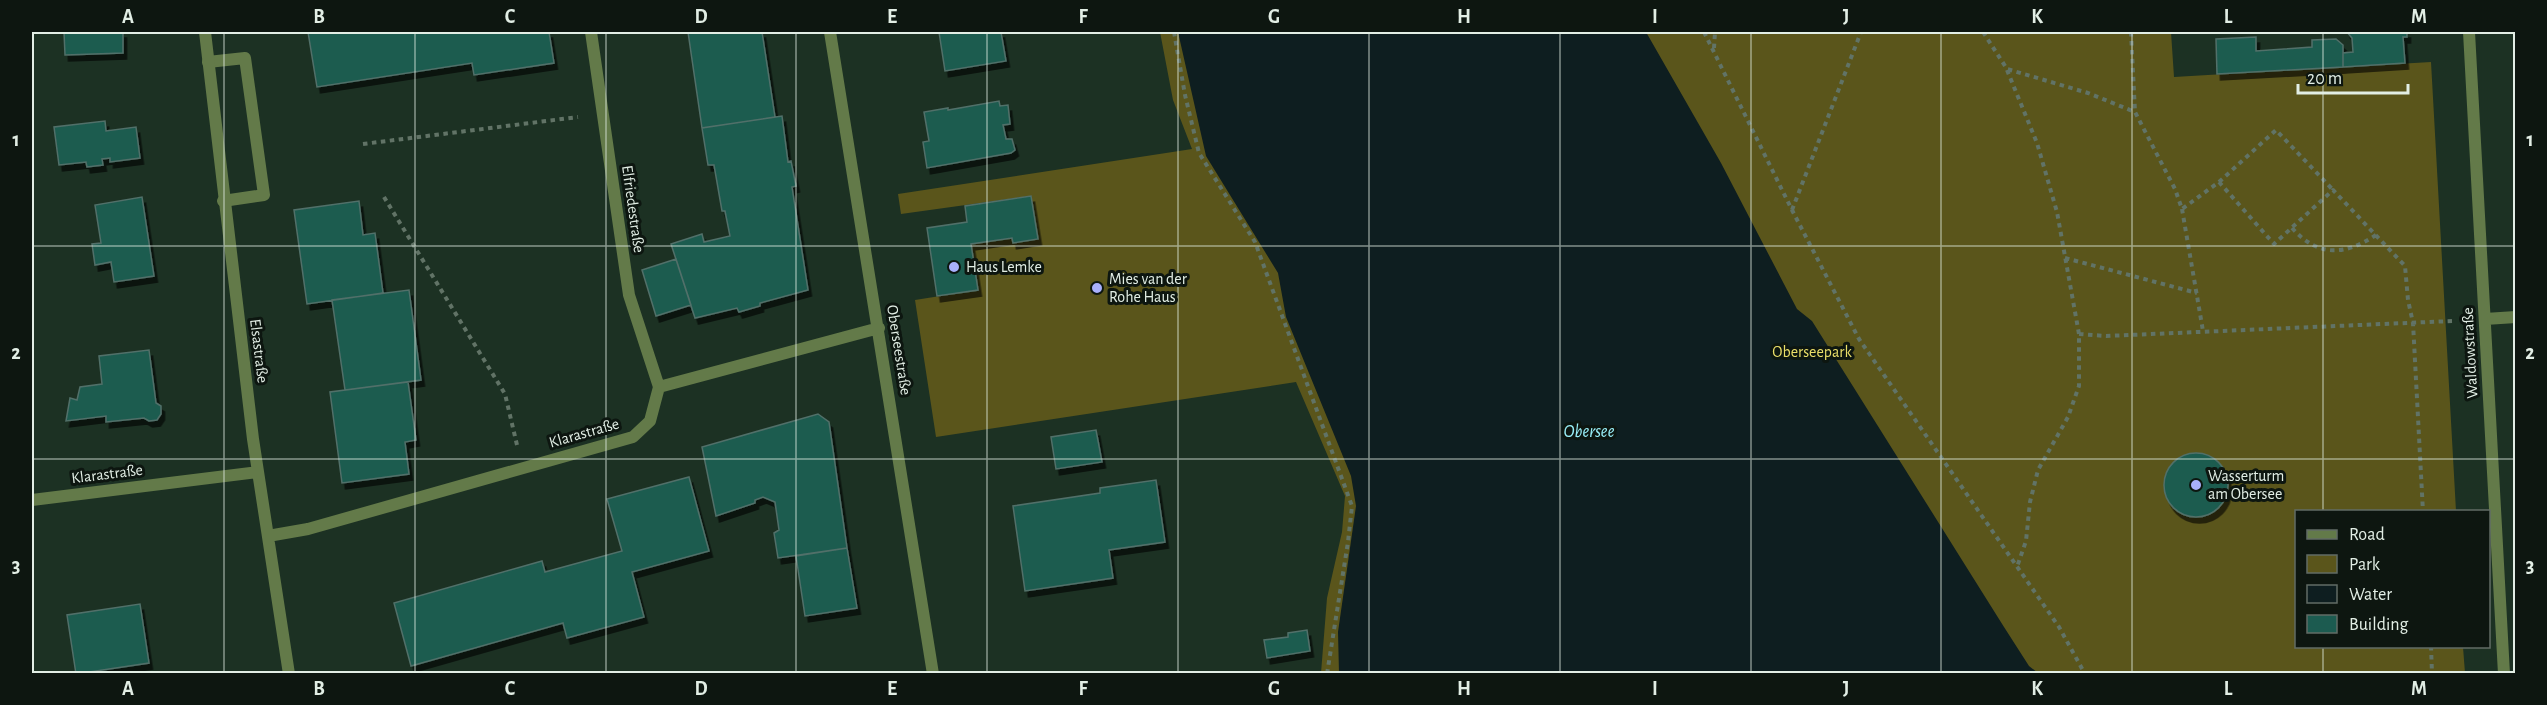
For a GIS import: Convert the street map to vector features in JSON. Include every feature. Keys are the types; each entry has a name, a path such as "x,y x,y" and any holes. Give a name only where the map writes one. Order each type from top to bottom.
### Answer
{"street":[{"name":"Elsastraße","path":"205,32 223,201 258,472 289,674"},
{"name":"Elfriedestraße","path":"591,32 629,296 659,387"},
{"name":"Oberseestraße","path":"830,32 933,674"},
{"name":"Waldowstraße","path":"2469,32 2504,674"},
{"path":"208,62 245,58 264,195 223,201"},
{"path":"2485,319 2516,317"},
{"path":"659,387 879,328"},
{"name":"Klarastraße","path":"268,536 308,529 633,437 650,421 659,387"},
{"name":"Klarastraße","path":"32,500 258,472"}],"path":[{"path":"1174,32 1185,95 1199,153 1256,242 1352,506 1327,674"},
{"path":"1704,32 1858,339 2059,627 2085,674"},
{"path":"1714,32 1714,49"},
{"path":"1792,210 1861,32"},
{"path":"1983,32 2007,69 2037,143 2057,212 2079,334 2079,386 2068,417 2038,470 2030,502 2026,541 2017,567"},
{"path":"2131,32 2135,112 2175,189 2182,209 2203,331"},
{"path":"2007,69 2088,93 2135,112"},
{"path":"363,144 577,117"},
{"path":"2182,209 2219,182 2276,130 2405,266 2413,323 2423,510"},
{"path":"2219,182 2274,244 2333,190"},
{"path":"384,197 505,394 523,468"},
{"path":"2292,228 2308,243 2325,250 2354,247 2376,235"},
{"path":"2065,258 2197,293"},
{"path":"2079,334 2106,336 2452,321"},
{"path":"2431,648 2432,674"}],"green space":[{"name":"Oberseepark","path":"1160,32 2171,32 2174,77 2431,62 2456,510 2295,510 2295,648 2463,648 2465,673 1321,673 1327,598 1342,532 1345,496 1296,382 936,437 915,300 978,290 971,244 1012,238 1013,243 1038,238 1031,196 901,214 898,194 1192,149 1173,100"}],"water":[{"name":"Obersee","path":"1178,32 1646,32 1721,163 1797,309 1812,321 2029,666 2038,673 1339,673 1338,632 1356,506 1351,476 1286,317 1278,273 1206,156"}],"building":[{"path":"64,32 123,32 123,53 65,55"},
{"path":"308,32 549,32 554,63 474,75 472,63 317,87"},
{"path":"688,32 762,32 775,117 702,128"},
{"path":"939,32 1001,32 1006,61 945,71"},
{"path":"2347,32 2407,32 2407,37 2403,37 2405,63 2343,67 2343,53 2353,52 2352,38"},
{"path":"2256,37 2256,51 2312,47 2312,40 2336,39 2343,45 2343,67 2217,74 2216,39"},
{"path":"999,101 1000,106 1008,105 1010,124 1003,125 1006,139 1012,139 1015,150 1011,153 927,168 923,142 929,141 924,112"},
{"path":"782,116 788,162 791,161 796,186 792,187 808,290 760,303 760,306 739,312 737,308 695,318 671,244 702,234 704,242 730,236 725,211 722,211 714,165 708,165 702,128"},
{"path":"105,121 106,131 136,127 140,158 110,162 110,158 102,159 103,165 87,167 86,162 59,165 54,127"},
{"name":"Haus Lemke","path":"1031,196 1038,239 1013,243 1012,238 971,244 978,290 937,296 927,228 967,222 965,206"},
{"path":"142,197 154,276 114,282 111,262 95,265 92,244 101,243 95,205"},
{"path":"359,201 363,235 375,233 383,293 307,304 294,210"},
{"path":"676,259 691,305 656,316 642,270"},
{"path":"409,290 421,380 345,390 332,300"},
{"path":"149,350 156,403 161,406 161,414 157,420 149,421 144,418 106,422 106,416 66,421 70,398 77,400 80,387 102,384 99,356"},
{"path":"408,382 416,440 405,442 409,474 342,483 330,392"},
{"path":"818,414 829,422 847,548 778,558 774,533 779,530 775,502 763,497 755,500 755,503 716,516 702,447"},
{"path":"1096,430 1102,462 1056,469 1051,437"},
{"name":"Wasserturm am Obersee","path":"2196,453 2214,459 2222,467 2228,485 2222,503 2214,511 2196,517 2178,511 2170,503 2164,485 2170,467 2178,459"},
{"path":"689,477 709,551 632,572 644,617 567,638 563,623 411,666 394,603 542,561 545,572 622,551 607,499"},
{"path":"1156,480 1165,542 1109,550 1113,578 1025,591 1013,506 1100,493 1100,488"},
{"path":"847,548 857,608 805,616 796,556"},
{"path":"140,604 149,663 76,674 67,615"},
{"path":"1307,630 1310,651 1267,658 1264,640 1288,637 1288,633"}],"place":[{"name":"Haus Lemke","path":"954,267"},
{"name":"Mies van der Rohe Haus","path":"1097,288"},
{"name":"Wasserturm am Obersee","path":"2196,485"}]}
